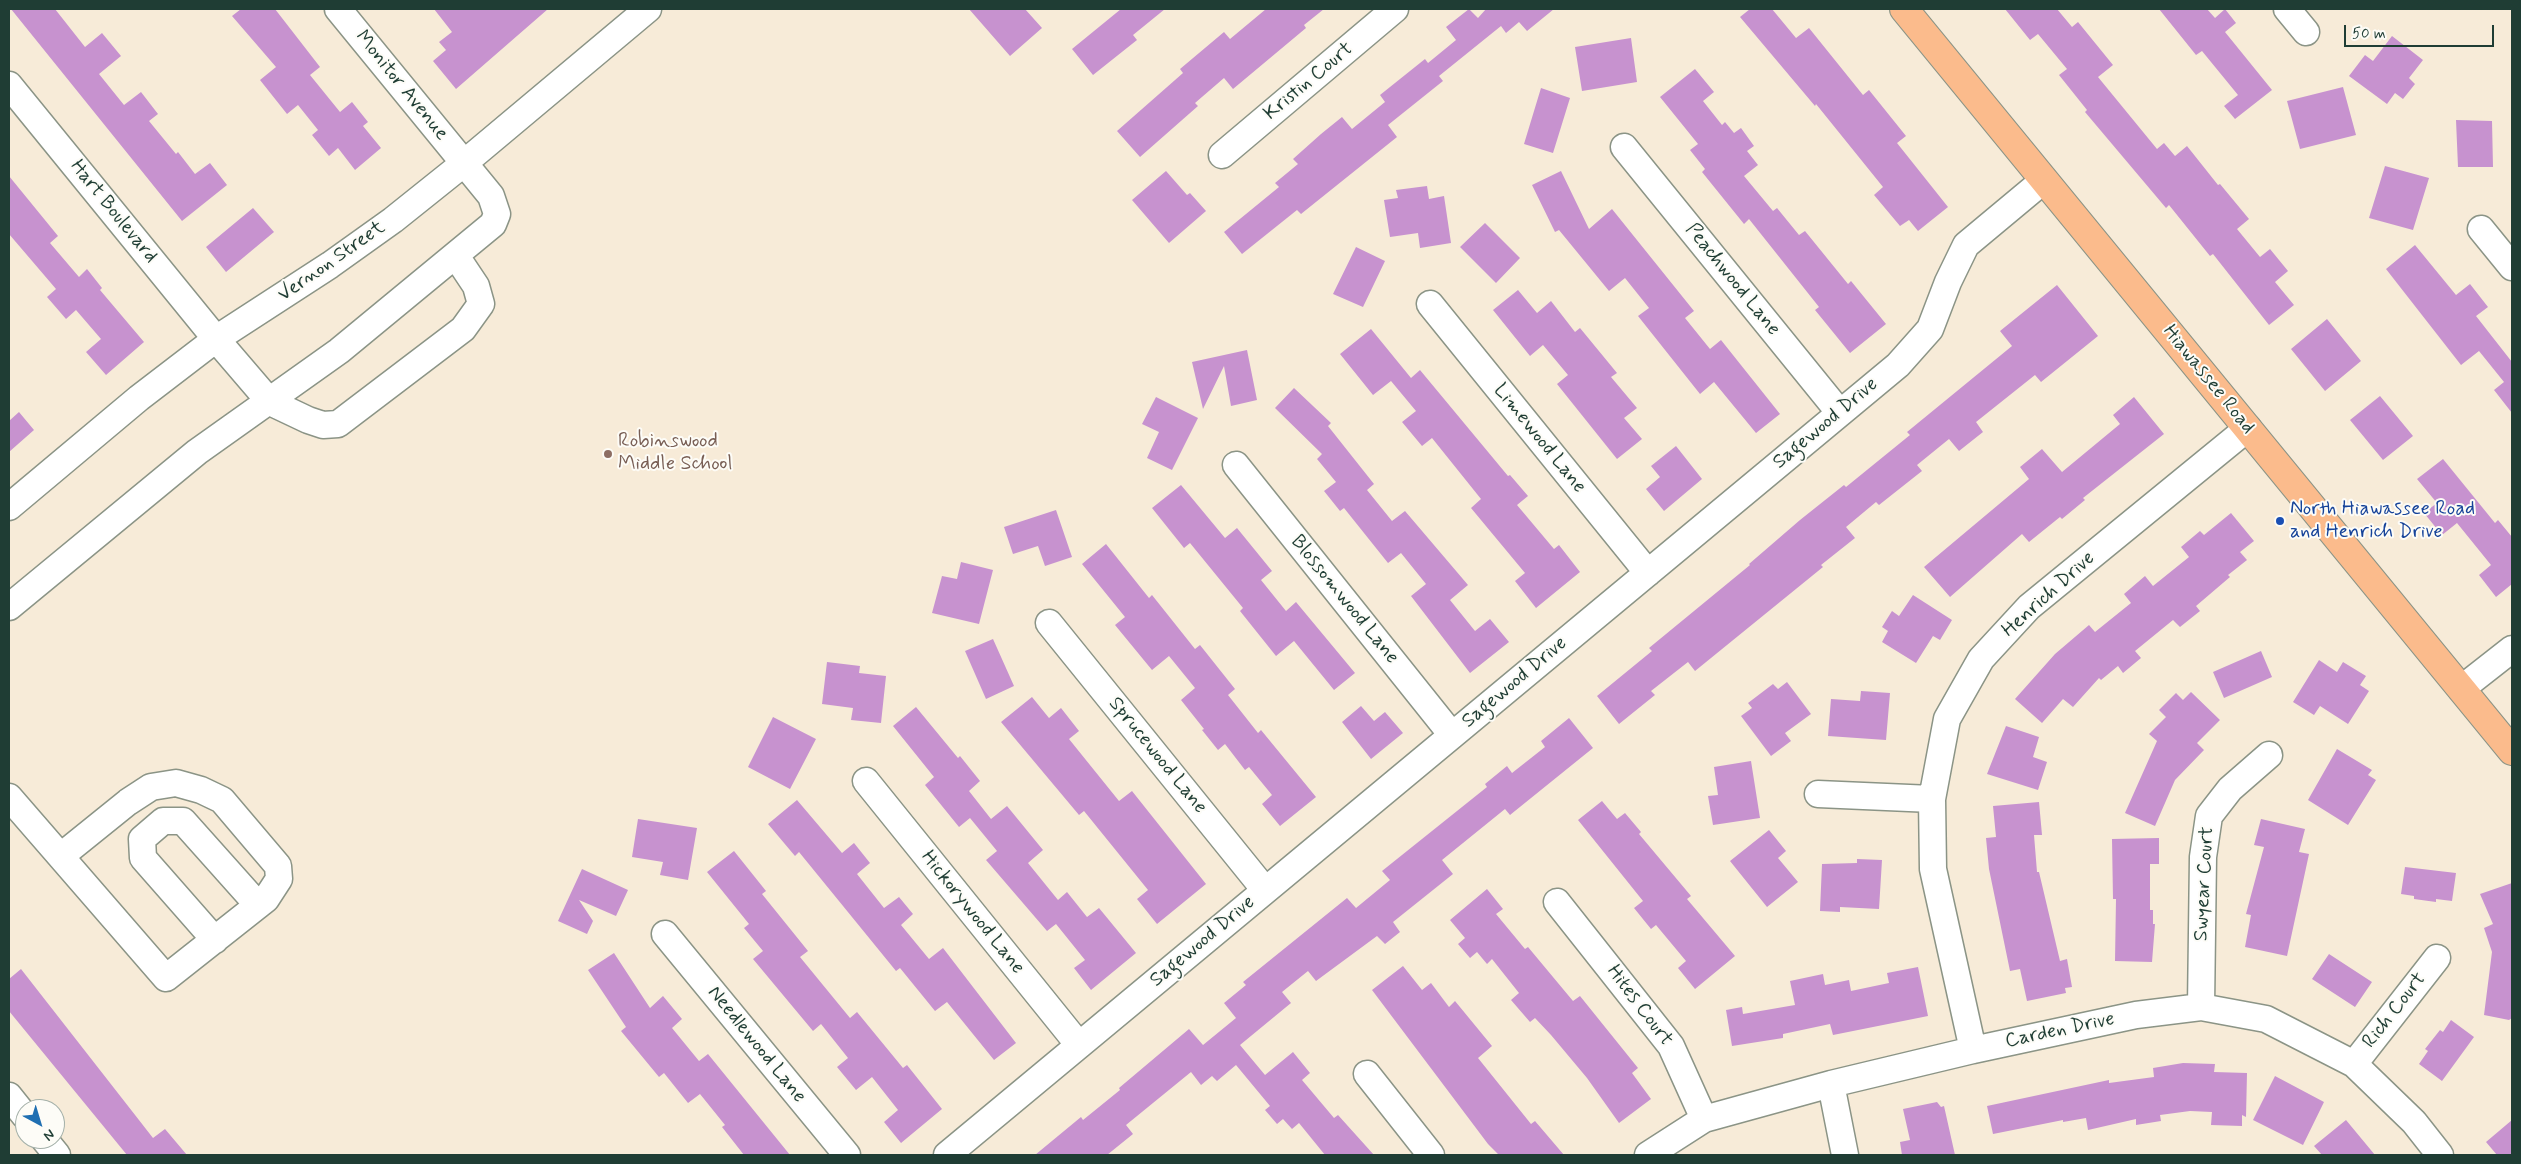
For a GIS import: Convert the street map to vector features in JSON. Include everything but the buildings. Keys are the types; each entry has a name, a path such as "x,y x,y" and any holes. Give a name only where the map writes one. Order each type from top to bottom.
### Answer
{"main road":[{"name":"Hiawassee Road","path":"1904,9 2512,751"}],"street":[{"name":"Monitor Avenue","path":"9,607 197,452 270,402 339,351 494,224 497,214 491,196 338,9"},
{"name":"Vernon Street","path":"9,507 140,398 216,339 330,265 463,164 648,9"},
{"name":"Kristin Court","path":"1222,155 1395,9"},
{"path":"2287,9 2306,32"},
{"name":"Hart Boulevard","path":"9,85 216,339 270,402"},
{"name":"Peachwood Lane","path":"1624,147 1840,413"},
{"name":"Sagewood Drive","path":"947,1155 1898,365 1930,329 1948,282 1966,245 2044,180"},
{"path":"2481,229 2512,267"},
{"path":"270,402 323,425 338,424 456,335 476,314 481,304 476,286 456,256"},
{"name":"Limewood Lane","path":"1430,304 1648,573"},
{"name":"Henrich Drive","path":"1972,1050 1933,869 1932,799 1947,719 1981,660 2029,607 2248,428"},
{"name":"Blossomwood Lane","path":"1236,465 1452,735"},
{"name":"Sprucewood Lane","path":"1049,623 1266,890"},
{"path":"2461,689 2512,648"},
{"name":"Swyear Court","path":"2201,1007 2203,858 2209,816 2230,789 2269,755"},
{"name":"Hickorywood Lane","path":"866,781 1079,1045"},
{"path":"9,797 166,978 262,902 279,879 278,866 222,800 201,790 176,783 151,787 128,802 61,856"},
{"path":"1818,794 1932,799"},
{"path":"215,940 143,858 142,839 163,822 183,821 262,902"},
{"name":"Hites Court","path":"1557,902 1641,1005 1671,1046 1704,1119"},
{"name":"Needlewood Lane","path":"664,934 846,1155"},
{"name":"Rich Court","path":"2354,1064 2437,958"},
{"name":"Carden Drive","path":"1648,1155 1704,1119 1831,1084 1972,1050 2136,1015 2201,1007 2266,1019 2354,1064 2414,1122 2440,1155"},
{"path":"1367,1074 1431,1155"},
{"path":"1831,1084 1845,1155"}],"place":[{"name":"Robinswood Middle School","path":"608,454"},
{"name":"North Hiawassee Road and Henrich Drive","path":"2280,521"}]}
